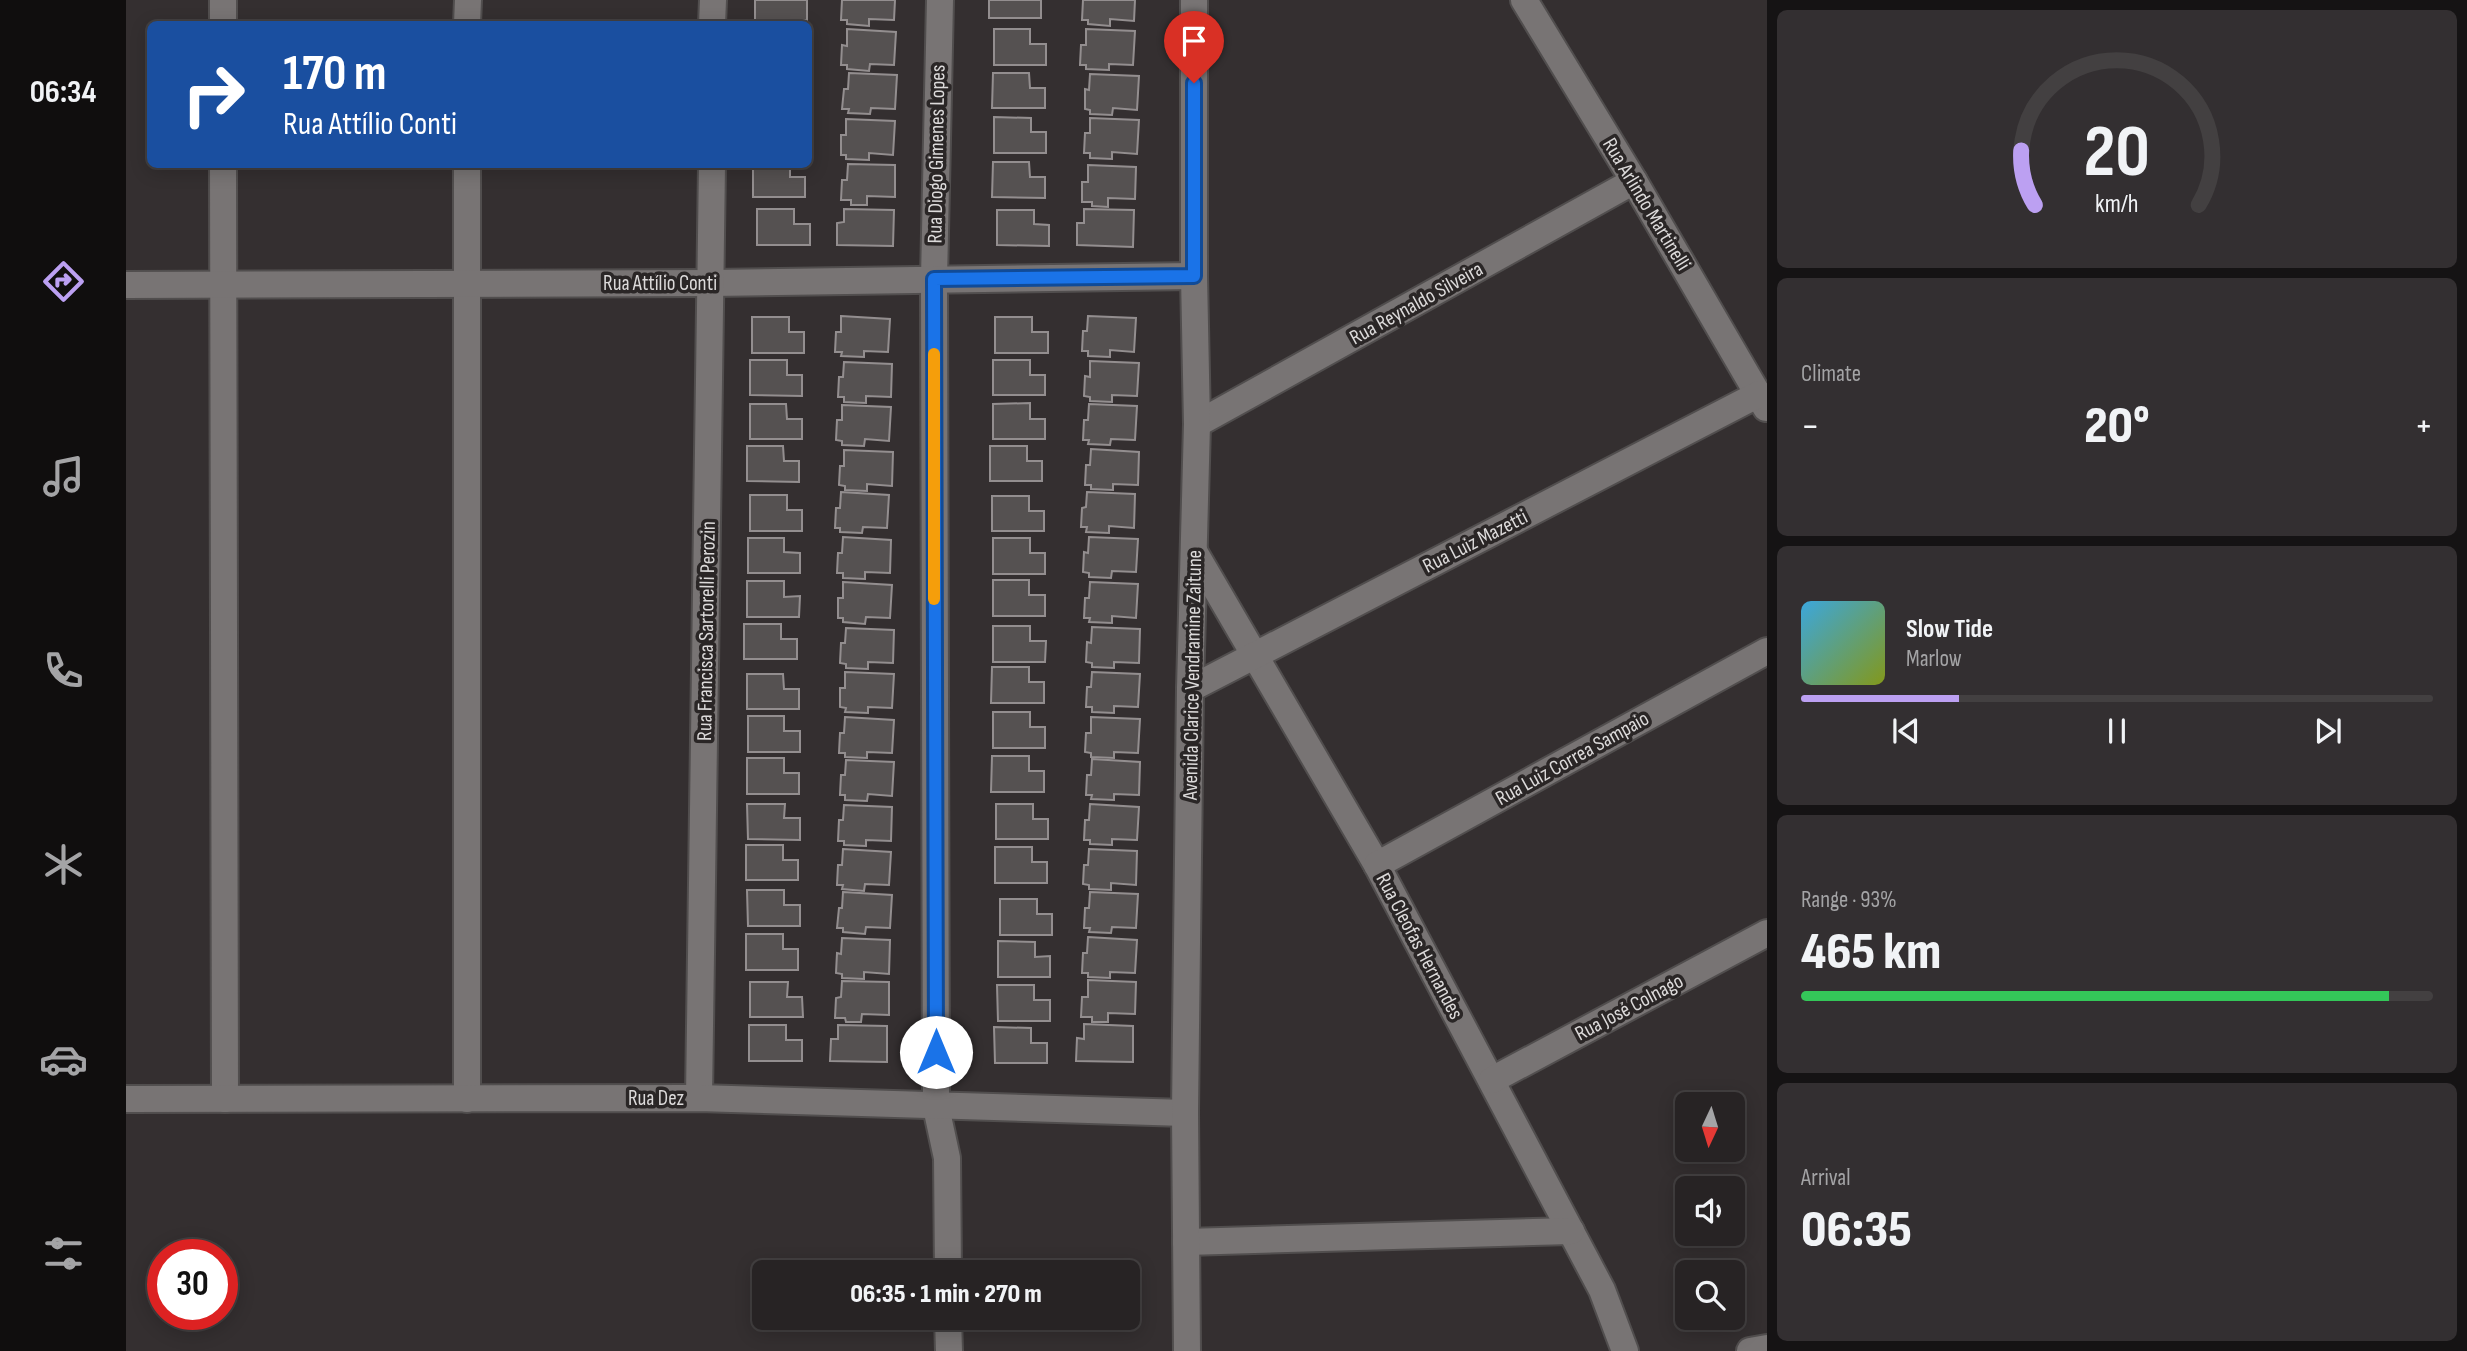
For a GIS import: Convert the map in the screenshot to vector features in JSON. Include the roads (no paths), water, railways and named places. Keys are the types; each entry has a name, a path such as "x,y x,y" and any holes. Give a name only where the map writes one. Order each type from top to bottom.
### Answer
{"street":[{"path":"223,0 223,21"},
{"path":"467,21 468,0"},
{"path":"712,21 713,0"},
{"name":"Rua Diogo Gimenes Lopes","path":"940,0 934,279 936,1107 947,1158 948,1260"},
{"name":"Avenida Clarice Vendramine Zaitune","path":"1187,1351 1185,1113 1190,689 1197,424 1194,0"},
{"name":"Rua Arlindo Martinelli","path":"1524,0 1763,401"},
{"path":"223,168 225,1099"},
{"path":"467,168 467,1099"},
{"name":"Rua Francisca Sartorelli Perozin","path":"699,1098 712,168"},
{"name":"Rua Reynaldo Silveira","path":"1197,424 1634,181"},
{"name":"Rua Attílio Conti","path":"126,285 711,283 1194,276"},
{"name":"Rua Luiz Mazetti","path":"1190,689 1763,401"},
{"name":"Rua Cleofas Hernandes","path":"1195,552 1377,865 1602,1290 1625,1351"},
{"name":"Rua Luiz Correa Sampaio","path":"1377,865 1767,651"},
{"name":"Rua José Colnago","path":"1492,1080 1767,933"},
{"name":"Rua Dez","path":"126,1099 699,1098 1185,1113"},
{"path":"1186,1242 1571,1231"},
{"path":"948,1330 949,1351"},
{"path":"1750,1351 1767,1348"}]}
